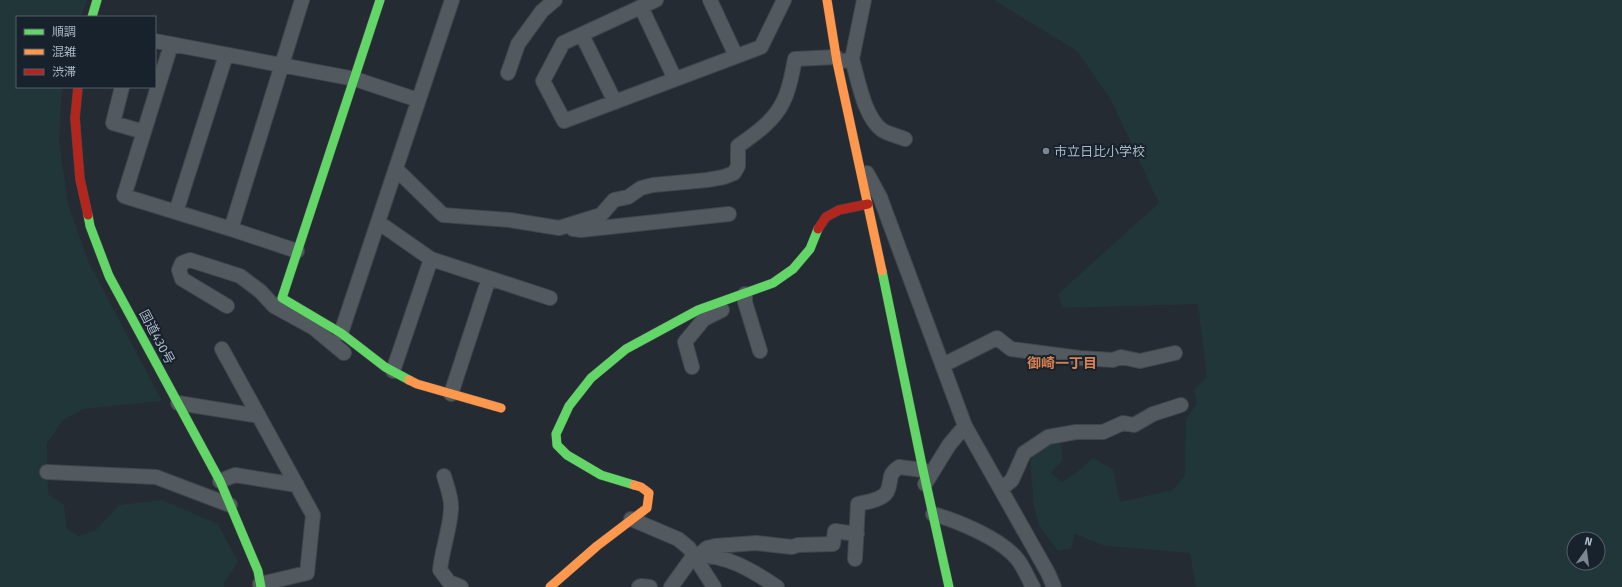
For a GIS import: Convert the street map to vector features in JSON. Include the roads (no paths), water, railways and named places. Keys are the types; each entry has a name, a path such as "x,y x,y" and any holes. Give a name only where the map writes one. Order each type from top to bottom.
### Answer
{"main road":[{"path":"92,16 97,0"},
{"path":"380,0 297,251 278,302 341,333 385,367 417,384 501,408"},
{"path":"827,0 837,59 924,477 949,587"},
{"name":"国道430号","path":"78,88 75,118 80,179 90,226 109,276 220,481 258,571 261,586"},
{"path":"550,587 586,553 630,519 647,508 648,493 641,487 601,475 567,455 558,445 556,434 569,406 591,378 626,349 698,310 745,298 773,283 793,269 810,249 818,229 826,217 839,210 868,204"}],"street":[{"path":"231,229 302,0"},
{"path":"341,333 452,0"},
{"path":"508,72 518,44 542,12 555,0"},
{"path":"656,0 563,43 543,81 564,121 761,47 784,0"},
{"path":"710,0 736,56"},
{"path":"864,0 852,59 867,108 874,122 883,130 905,138"},
{"path":"641,7 675,79"},
{"path":"582,34 615,102"},
{"path":"156,41 355,78 418,100"},
{"path":"171,45 124,196 297,251"},
{"path":"176,212 226,55"},
{"path":"559,228 601,216 614,200 628,197 641,188 653,185 707,180 724,177 734,173 738,166 738,146 757,133 778,110 784,101 795,59 852,59"},
{"path":"122,88 113,123 144,132"},
{"path":"859,159 880,197 965,426 1048,573 1054,587"},
{"path":"396,169 443,215 510,220 581,230 729,214"},
{"path":"378,222 431,259 550,298"},
{"path":"393,371 431,259"},
{"path":"227,306 182,279 179,270 182,262 190,260 240,276 314,328 344,353"},
{"path":"451,394 490,278"},
{"path":"692,367 685,342 704,319 745,298 760,351"},
{"path":"943,364 997,338 1011,349 1080,358 1113,360 1122,357 1140,361 1174,353"},
{"path":"222,349 313,515 307,573 261,586"},
{"path":"178,404 259,416"},
{"path":"1001,489 1012,480 1024,453 1048,437 1076,432 1103,432 1123,423 1134,425 1153,414 1181,405"},
{"path":"855,559 858,504 877,499 887,492 892,472 899,467 924,477 965,426"},
{"path":"47,472 156,477 230,505"},
{"path":"220,481 235,475 297,485"},
{"path":"444,476 450,494 451,508 447,536 441,556 440,570 449,582 461,587"},
{"path":"933,514 954,520 1000,543 1018,560 1033,587"},
{"path":"630,519 678,539 697,555 714,587"},
{"path":"671,587 697,555 707,548 756,543 792,547 798,545 834,544 835,532 857,534"},
{"path":"697,555 707,555 736,563 759,575 777,587"},
{"path":"639,587 650,587"}],"place":[{"name":"市立日比小学校","path":"1046,151"}],"district":[{"name":"御崎一丁目","path":"1062,363"}]}
